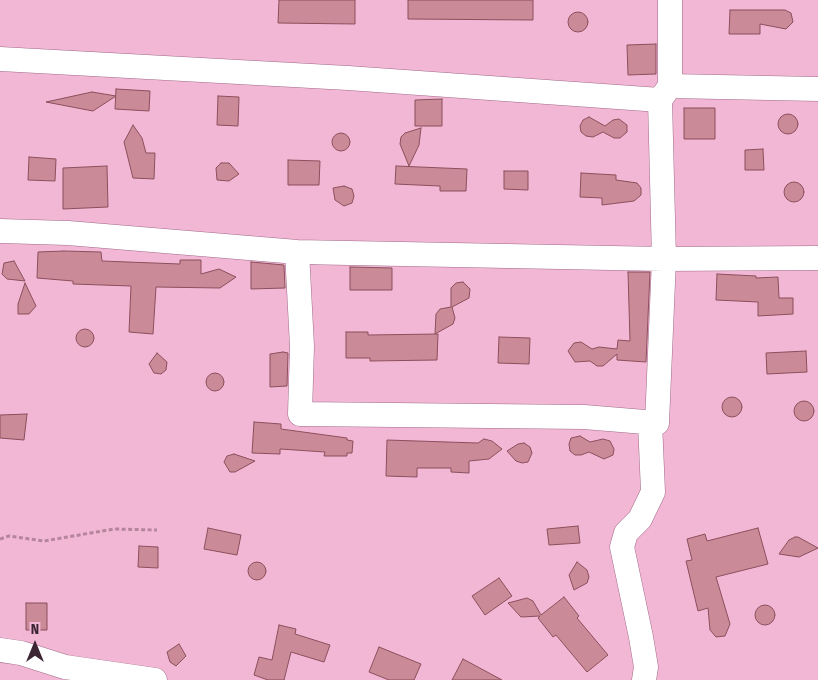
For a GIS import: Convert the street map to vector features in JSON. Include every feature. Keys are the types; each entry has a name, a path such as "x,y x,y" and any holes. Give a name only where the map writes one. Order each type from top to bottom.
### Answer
{"street":[{"path":"297,252 302,346 300,414 584,417 657,423 664,258 665,93 670,0"},
{"path":"0,59 338,78 665,93 818,89"},
{"path":"0,231 68,233 297,252 664,258 818,258"},
{"path":"644,680 646,667 622,546 626,533 640,519 653,492 650,422"},
{"path":"0,650 21,652 64,673 155,680"}],"path":[{"path":"0,539 8,536 44,541 114,529 157,530"}],"building":[{"path":"279,0 355,0 355,24 278,23"},
{"path":"408,0 533,0 533,20 408,19"},
{"path":"730,10 785,10 791,13 793,22 786,29 760,24 760,34 729,34"},
{"path":"578,12 585,15 588,22 585,29 578,32 571,29 568,22 571,15"},
{"path":"656,44 656,74 628,75 627,45"},
{"path":"116,89 150,91 149,111 115,109"},
{"path":"92,92 116,96 93,111 46,102"},
{"path":"218,96 239,97 238,126 217,125"},
{"path":"442,99 442,126 415,126 415,100"},
{"path":"684,108 715,108 715,139 684,139"},
{"path":"788,114 795,117 798,124 795,131 788,134 781,131 778,124 781,117"},
{"path":"589,117 605,126 613,120 619,119 627,125 627,132 620,138 614,138 603,132 593,137 586,136 581,132 580,126 583,120"},
{"path":"133,125 142,138 146,153 155,153 154,179 133,178 124,142"},
{"path":"421,128 419,145 409,166 400,144 401,137 405,133"},
{"path":"337,133 345,133 350,138 348,149 337,151 332,146 332,138"},
{"path":"763,149 764,170 745,170 745,150"},
{"path":"29,157 56,159 55,181 28,180"},
{"path":"288,160 320,161 319,185 288,185"},
{"path":"221,163 229,163 239,174 229,181 217,180 216,168"},
{"path":"107,166 108,207 63,209 63,168"},
{"path":"396,166 467,169 466,191 440,191 440,186 395,184"},
{"path":"504,171 528,171 528,190 504,189"},
{"path":"581,173 616,175 616,180 637,183 641,188 641,195 634,201 602,205 602,198 580,197"},
{"path":"794,182 801,185 804,192 801,199 794,202 787,199 784,192 787,185"},
{"path":"344,186 352,189 354,196 352,203 344,206 335,200 333,188"},
{"path":"38,252 101,252 102,261 180,264 180,260 201,260 201,274 219,269 236,277 220,288 156,287 153,334 129,332 131,286 73,284 73,281 37,278"},
{"path":"14,261 25,281 7,279 2,274 4,263"},
{"path":"251,262 284,265 285,288 251,289"},
{"path":"350,267 392,268 392,290 350,290"},
{"path":"628,272 650,272 646,362 617,360 617,354 603,366 597,366 590,361 575,362 568,351 574,343 581,342 592,349 599,347 617,349 618,340 630,341"},
{"path":"717,274 756,276 756,278 778,277 779,298 793,298 793,314 758,316 758,302 716,300"},
{"path":"463,282 470,289 469,298 452,307 455,318 453,324 435,334 436,314 440,309 451,307 451,288 456,283"},
{"path":"25,283 36,306 29,314 18,314 18,304"},
{"path":"85,329 91,332 94,338 91,344 85,347 79,344 76,338 79,332"},
{"path":"346,332 368,332 368,335 438,334 437,360 370,361 370,358 346,358"},
{"path":"499,337 530,338 529,364 498,363"},
{"path":"806,351 807,372 767,374 766,353"},
{"path":"157,353 167,362 166,370 161,374 154,373 149,364"},
{"path":"288,353 287,386 270,387 270,354"},
{"path":"215,373 221,376 224,382 221,388 215,391 209,388 206,382 209,376"},
{"path":"732,397 739,400 742,407 739,414 732,417 725,414 722,407 725,400"},
{"path":"804,401 811,404 814,411 811,418 804,421 797,418 794,411 797,404"},
{"path":"27,414 24,440 0,438 0,415"},
{"path":"254,422 281,424 281,429 347,438 347,440 353,441 352,453 347,453 347,456 324,456 325,452 280,449 280,454 252,453"},
{"path":"580,436 590,442 603,439 610,441 614,449 613,455 604,459 589,452 575,455 570,451 569,444 571,438"},
{"path":"484,439 492,441 502,449 489,459 469,461 469,473 451,472 451,468 417,468 417,477 386,476 387,440 478,443"},
{"path":"524,443 530,447 532,453 528,462 522,463 516,461 507,451 518,444"},
{"path":"234,454 255,461 235,472 230,472 224,462 227,456"},
{"path":"578,526 580,543 549,545 547,529"},
{"path":"208,528 241,535 237,555 204,549"},
{"path":"758,528 768,564 716,577 730,624 725,636 716,637 710,630 708,608 698,611 686,561 692,560 687,539 705,534 707,541"},
{"path":"795,537 818,548 799,557 779,554 789,540"},
{"path":"139,546 158,547 158,568 138,567"},
{"path":"257,562 263,565 266,571 263,577 257,580 251,577 248,571 251,565"},
{"path":"577,562 587,570 589,577 587,583 574,590 569,575"},
{"path":"499,578 512,596 485,615 472,596"},
{"path":"564,597 579,616 577,618 608,655 587,672 556,635 553,637 538,618 540,616 521,617 508,603 527,598 533,601 541,615"},
{"path":"26,603 47,603 47,630 26,630"},
{"path":"765,605 772,608 775,615 772,622 765,625 758,622 755,615 758,608"},
{"path":"279,625 296,629 295,634 330,645 324,662 291,652 284,680 268,680 254,675 259,657 272,660"},
{"path":"179,644 186,656 176,666 170,662 167,652"},
{"path":"379,647 421,664 414,680 389,680 369,672"},
{"path":"463,659 502,680 452,680"}]}
